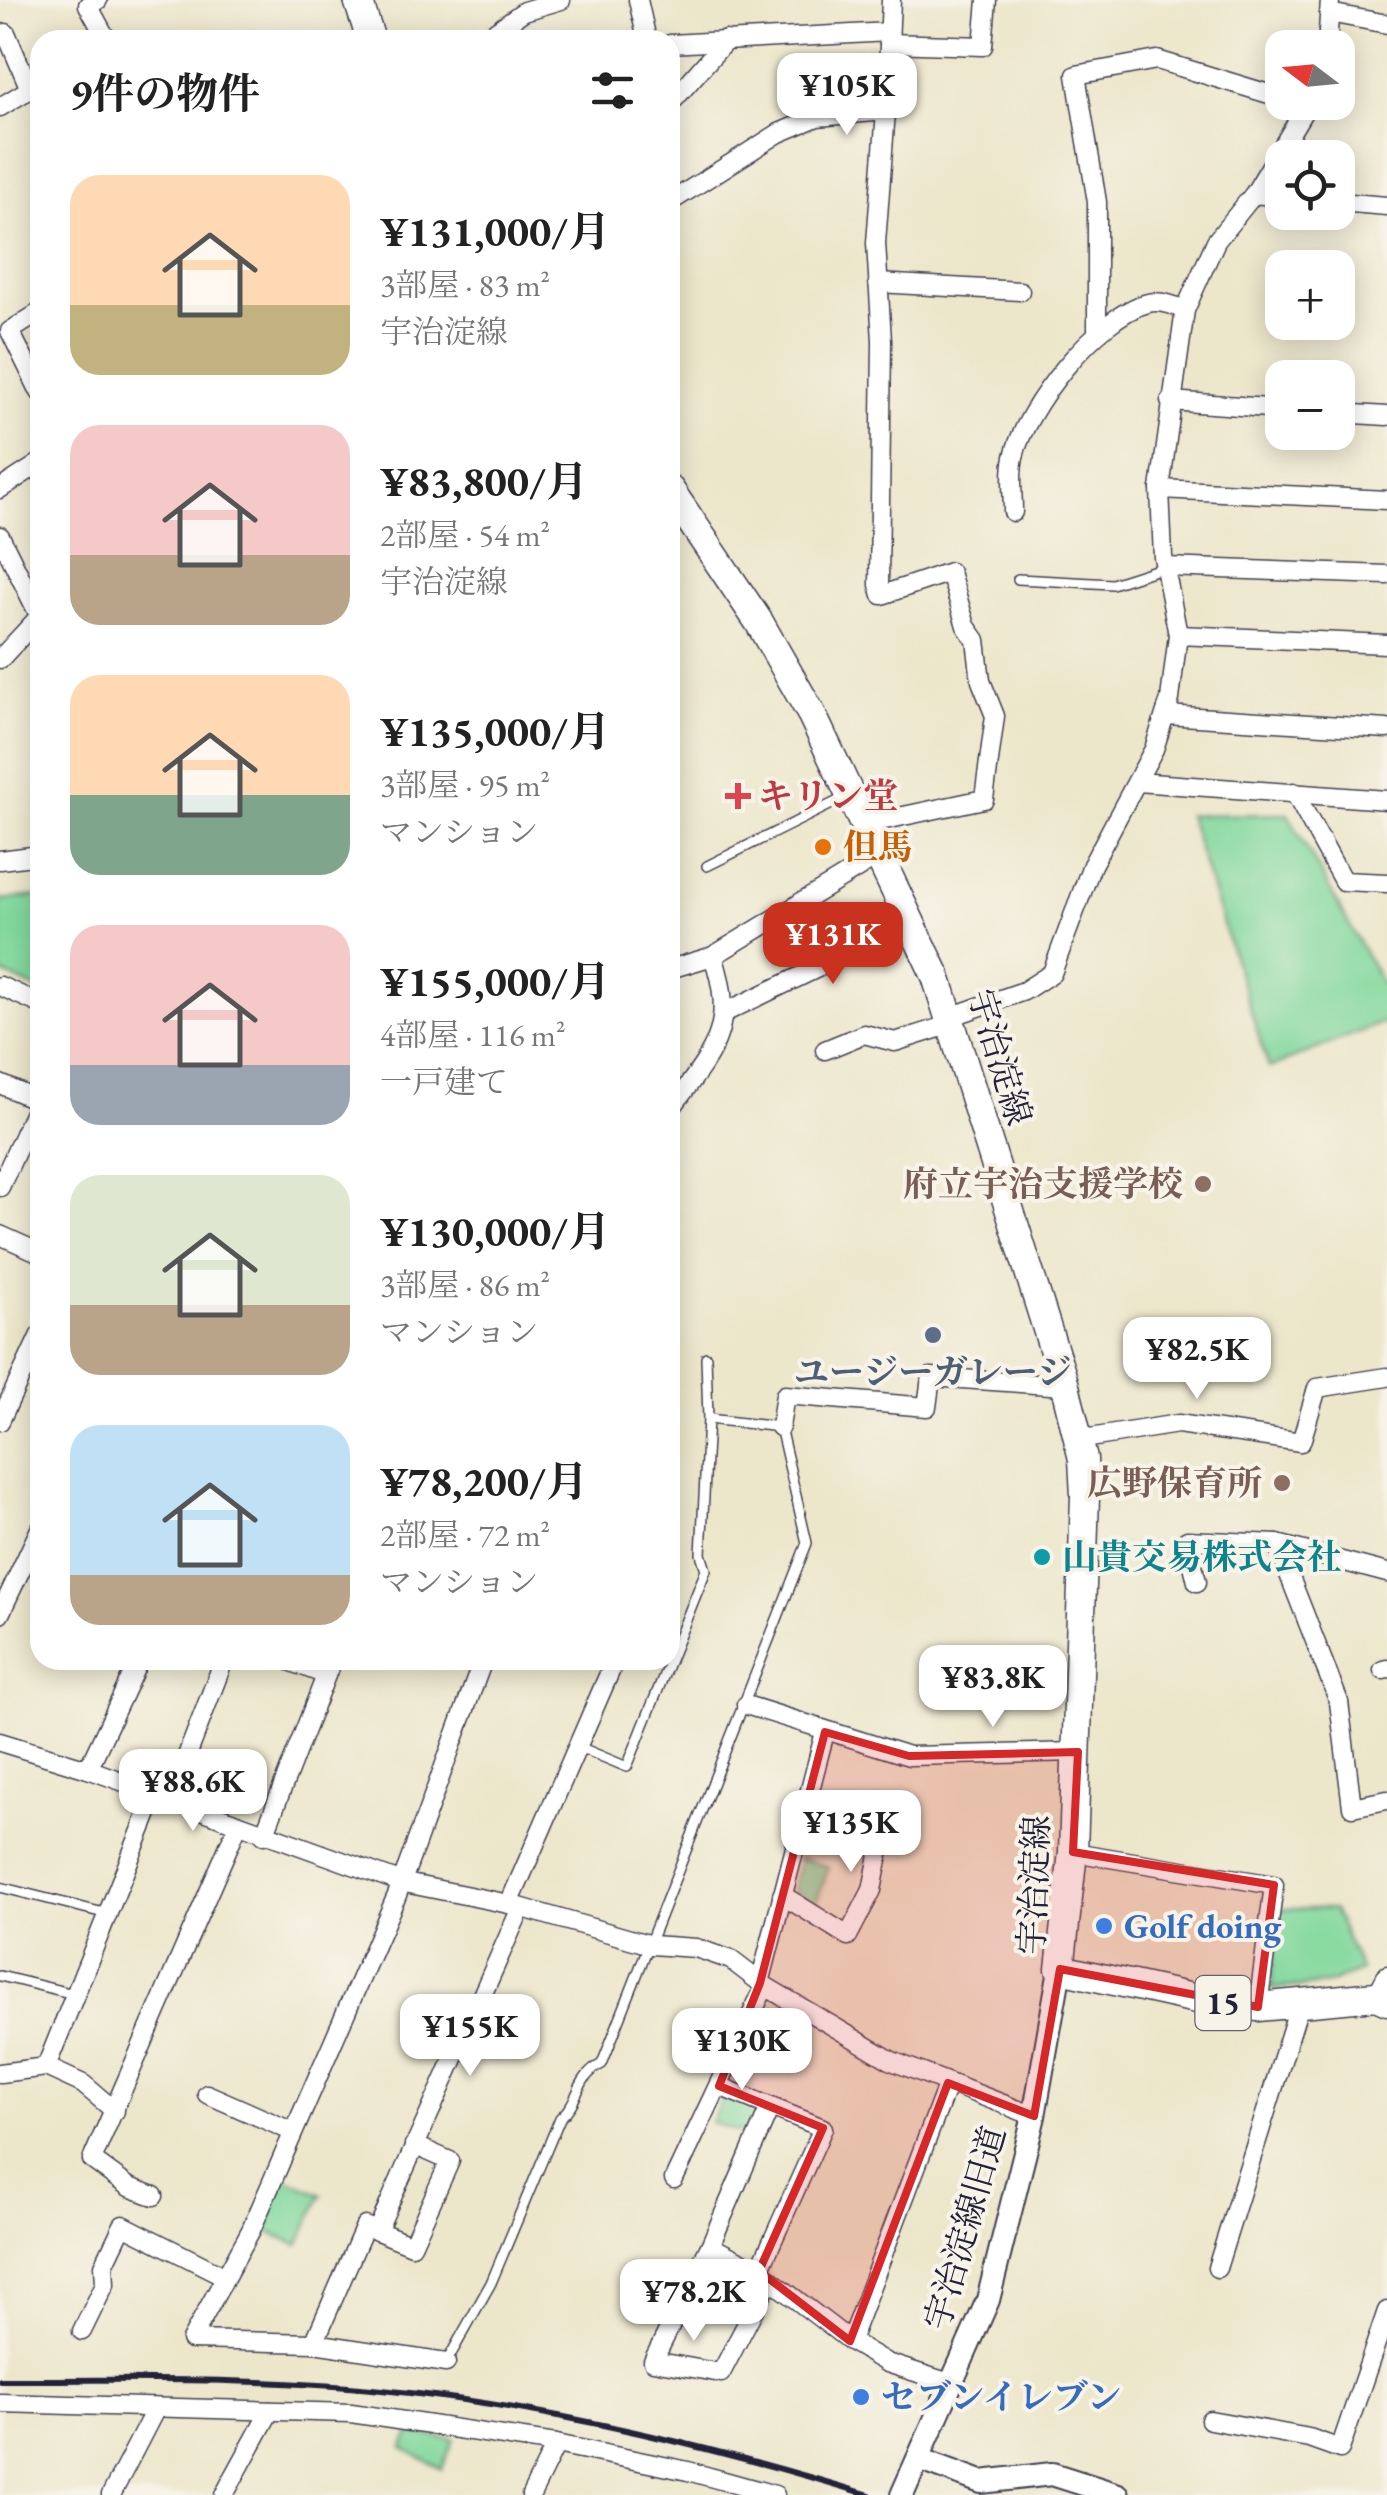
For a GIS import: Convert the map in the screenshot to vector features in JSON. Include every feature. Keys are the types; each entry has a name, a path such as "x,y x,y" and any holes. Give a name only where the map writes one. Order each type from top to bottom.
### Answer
{"main road":[{"path":"358,0 368,30"},
{"name":"宇治淀線","path":"680,505 759,622 812,715 936,976 1066,1386 1085,1496 1073,1852 1060,1969 1215,2003 1258,2007 1383,1991"}],"street":[{"path":"98,0 88,5 101,30"},
{"path":"497,30 524,11 561,0"},
{"path":"638,0 645,30"},
{"path":"862,826 984,800 995,716 981,681 976,640 966,626 950,572 882,595 879,585 882,340 876,243 891,0"},
{"path":"680,43 889,37 983,46 987,0"},
{"path":"1330,7 1387,24"},
{"path":"0,35 6,34 30,77"},
{"path":"680,93 726,40"},
{"path":"1097,332 1097,202 1076,76 1157,60 1265,93"},
{"path":"0,107 30,89"},
{"path":"680,196 778,134 817,117 886,111"},
{"path":"825,1050 864,1034 895,1042 1024,991 1052,972 1092,865 1137,782 1166,715 1178,635 1165,567 1160,489 1185,310 1216,241 1254,194 1295,120"},
{"path":"1254,194 1265,195"},
{"path":"1355,203 1387,206"},
{"path":"878,283 1020,291"},
{"path":"1013,512 1013,460 1022,434 1056,379 1097,332 1149,302 1185,310"},
{"path":"30,318 10,331 30,372"},
{"path":"1170,401 1265,408"},
{"path":"1355,414 1387,416"},
{"path":"0,489 30,470"},
{"path":"1160,489 1387,500"},
{"path":"0,536 30,608"},
{"path":"1165,567 1387,575"},
{"path":"0,659 30,631"},
{"path":"1178,635 1387,644"},
{"path":"1166,715 1387,729"},
{"path":"1137,782 1387,800"},
{"path":"1294,792 1343,881 1387,883"},
{"path":"0,860 30,856"},
{"path":"680,966 712,956 878,856"},
{"path":"726,1012 828,963 801,902"},
{"path":"680,1096 716,1047 726,1012 712,956"},
{"path":"0,986 30,1000"},
{"path":"0,1084 30,1097"},
{"path":"0,1187 30,1119"},
{"path":"0,1235 30,1248"},
{"path":"0,1420 30,1356"},
{"path":"780,1426 785,1395 926,1407 931,1377 1066,1386"},
{"path":"1078,1440 1178,1424 1301,1442 1317,1388 1387,1377"},
{"path":"1198,1582 1186,1540 1277,1544 1387,1573"},
{"path":"1277,1544 1339,1702 1352,1807 1387,1800"},
{"path":"0,1614 30,1550"},
{"path":"88,1769 134,1670"},
{"path":"46,2067 108,1914 220,1670"},
{"path":"264,1835 328,1670"},
{"path":"446,2363 314,2343 191,2340 252,2230 400,1882 479,1670"},
{"path":"377,2231 611,1670"},
{"path":"746,1705 909,1756 1078,1752"},
{"path":"674,2180 762,1984 825,1732"},
{"path":"0,1742 88,1769 400,1882 515,1906 650,1944 696,1948 731,1960 852,2040 1034,2116"},
{"path":"782,1896 848,1936 872,1890 883,1835 802,1816"},
{"path":"154,2196 129,2187 92,2160 238,1825"},
{"path":"1073,1852 1274,1885 1258,2007"},
{"name":"宇治淀線旧道","path":"902,2495 988,2300 1034,2116 1060,1969"},
{"path":"1217,2268 1300,2003"},
{"path":"0,2073 46,2067 83,2084 115,2110"},
{"path":"850,2341 948,2083"},
{"path":"719,2086 770,2106 823,2128 721,2373 653,2361 710,2246 770,2106"},
{"path":"207,2094 291,2131"},
{"path":"314,2343 365,2226 412,2246 450,2162 414,2145"},
{"path":"82,2331 105,2284 104,2265 124,2225 224,2276"},
{"path":"710,2246 764,2275 850,2341 888,2363 953,2384"},
{"path":"1210,2420 1310,2438 1340,2449 1387,2311"},
{"path":"0,2404 351,2413 556,2444 688,2471 775,2495"},
{"path":"111,2495 156,2408"},
{"path":"224,2495 270,2411"},
{"path":"531,2495 556,2444"},
{"path":"919,2459 981,2482 1052,2474 1118,2495"}],"lane":[{"path":"1018,579 1112,584 1165,567"},
{"path":"707,866 848,796"},
{"path":"680,1635 706,1570 701,1554 708,1418 706,1357"},
{"path":"446,2363 491,2283 560,2118 571,2109 585,2073 602,2064 807,1543 780,1426 708,1418"},
{"path":"579,1747 627,1768 666,1670"},
{"path":"0,1887 108,1914"},
{"path":"0,1976 74,1994"}],"highlighted area":[{"path":"825,1732 909,1756 1078,1752 1073,1852 1274,1885 1258,2007 1060,1969 1034,2116 948,2083 850,2341 759,2271 823,2128 719,2086 760,1983"}],"green space":[{"path":"1288,814 1387,993 1387,1021 1269,1068 1188,815"},
{"path":"30,897 30,986 0,972 0,900"},
{"path":"800,1858 829,1867 814,1908 793,1889"},
{"path":"1277,1909 1333,1909 1361,1971 1327,1984 1271,1989"},
{"path":"726,2092 763,2108 752,2137 711,2122"},
{"path":"282,2178 322,2195 298,2245 260,2228"},
{"path":"410,2433 454,2439 442,2469 403,2448"}],"railway":[{"path":"0,2380 257,2382 410,2393 526,2410 642,2434 870,2495"}],"place":[{"name":"キリン堂","path":"738,796"},
{"name":"但馬","path":"823,847"},
{"name":"府立宇治支援学校","path":"1203,1184"},
{"name":"ユージーガレージ","path":"933,1335"},
{"name":"広野保育所","path":"1282,1483"},
{"name":"山貴交易株式会社","path":"1042,1557"},
{"name":"Golf doing","path":"1104,1926"},
{"name":"セブンイレブン","path":"861,2397"}]}
